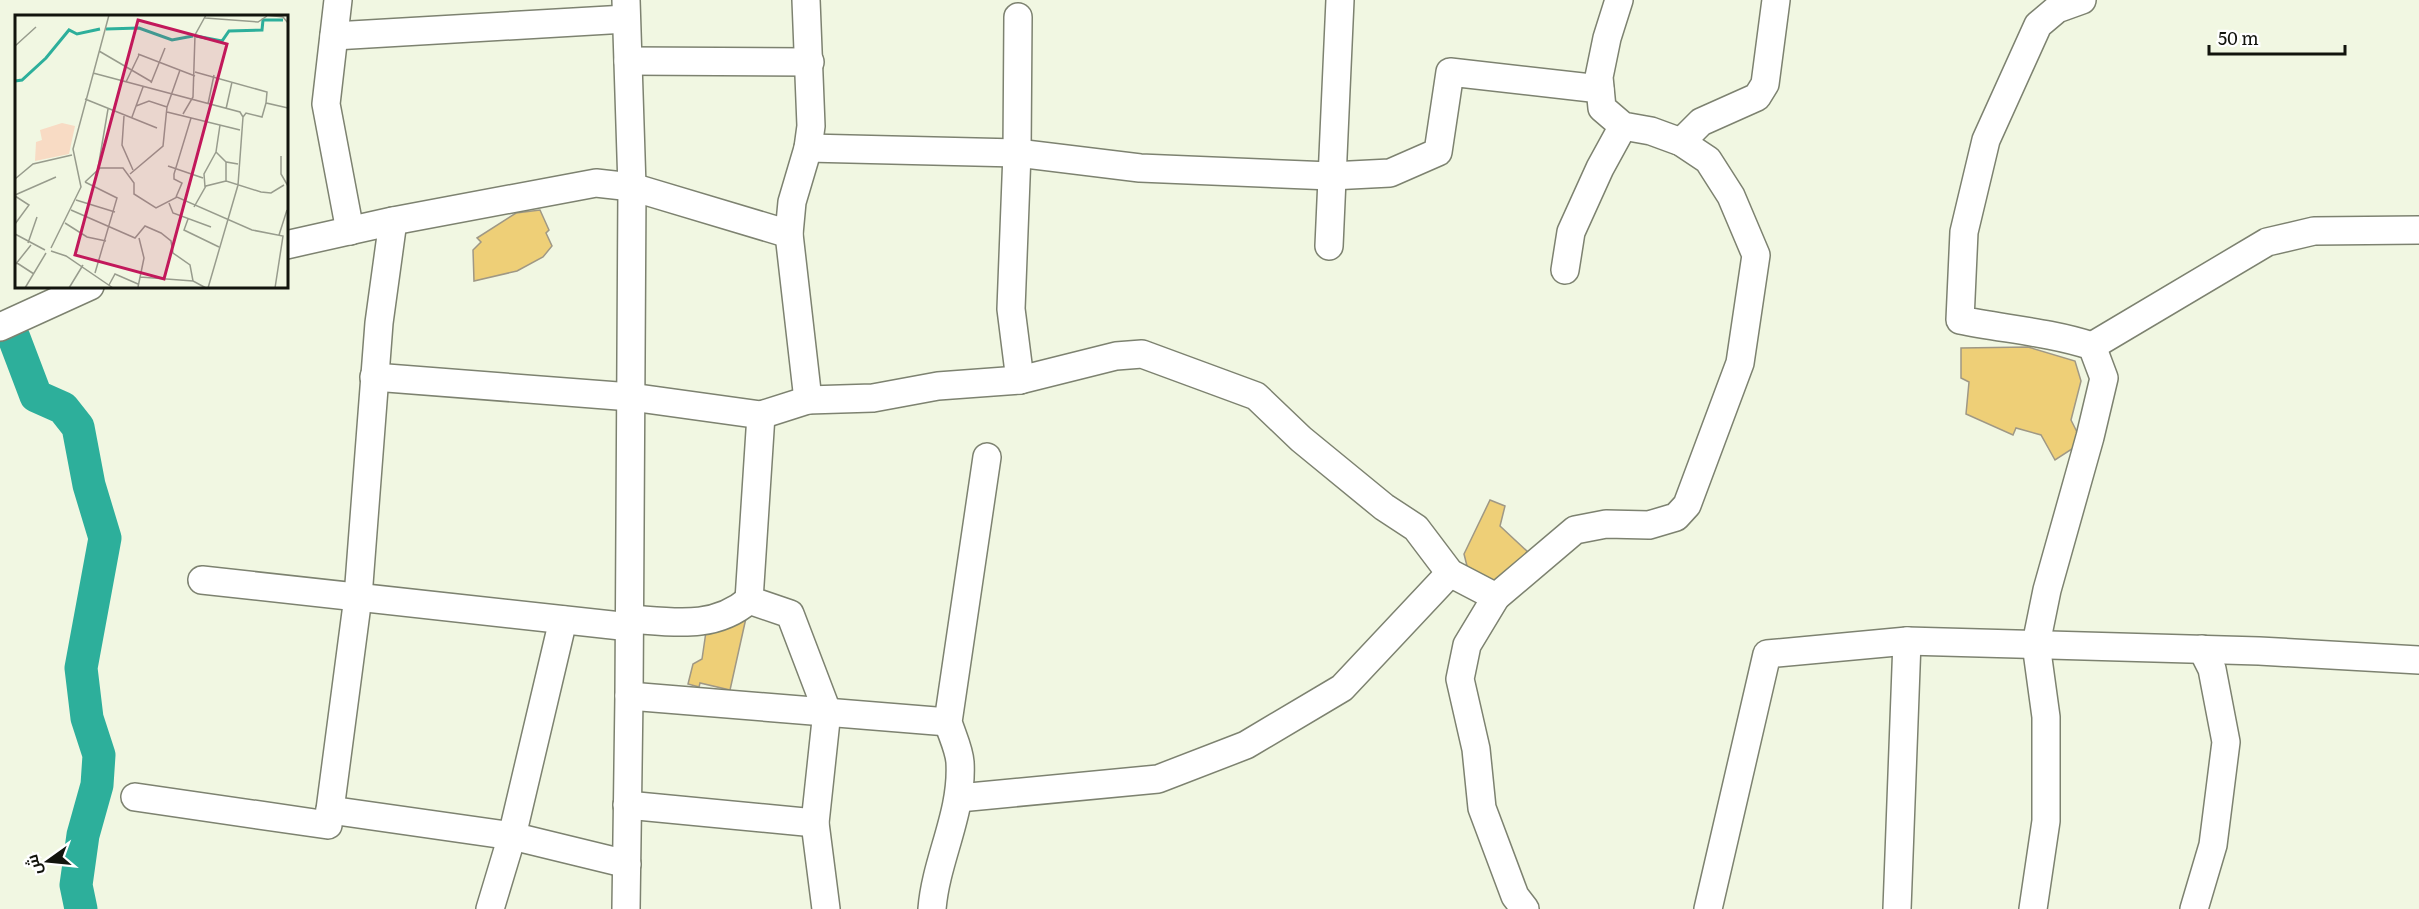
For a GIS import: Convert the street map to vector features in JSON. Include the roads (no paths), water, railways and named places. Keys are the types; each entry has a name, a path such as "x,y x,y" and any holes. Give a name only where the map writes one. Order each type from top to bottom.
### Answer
{"street":[{"path":"338,0 326,104 350,231"},
{"path":"807,0 811,126 808,148 792,202 789,234 808,400"},
{"path":"1329,246 1340,0"},
{"path":"1525,909 1515,897 1482,808 1476,749 1460,680 1467,645 1496,597 1575,530 1606,524 1649,525 1676,517 1687,506 1740,363 1756,255 1731,196 1708,160 1681,142 1651,131 1623,126 1602,108 1599,77 1607,38 1619,0"},
{"path":"1681,142 1701,122 1757,97 1765,84 1776,0"},
{"path":"2082,0 2057,9 2038,25 1986,140 1964,232 1960,320 2033,333 2059,335 2092,346 2267,242 2314,231 2419,230"},
{"path":"334,36 626,10 632,188 627,909"},
{"path":"1018,17 1017,153 1011,309 1020,380"},
{"path":"628,61 810,62"},
{"path":"808,148 1017,153 1140,168 1331,176 1390,172 1438,152 1450,72 1600,88"},
{"path":"1565,270 1571,232 1600,168 1623,126"},
{"path":"288,245 393,221 596,183 632,188 789,234"},
{"path":"329,817 358,597 374,377 393,221"},
{"path":"0,327 86,288"},
{"path":"2033,909 2046,822 2046,717 2037,644 2048,590 2104,378 2092,346"},
{"path":"374,377 631,397 761,415 808,400 873,398 938,386 1020,380 1116,356 1142,354 1256,396 1301,439 1384,507 1416,528 1450,573 1496,597"},
{"path":"202,580 563,620 691,624 716,619 736,611 749,600 761,415"},
{"path":"932,909 934,884 959,798 960,760 948,722 987,457"},
{"path":"959,798 1158,779 1246,745 1342,688 1450,573"},
{"path":"749,600 790,614 827,711 815,823 826,909"},
{"path":"489,909 512,836 563,620"},
{"path":"1897,909 1907,641"},
{"path":"1708,909 1767,654 1907,641 2202,649 2419,660"},
{"path":"2194,909 2213,845 2226,742 2212,669 2202,649"},
{"path":"629,696 948,722"},
{"path":"135,797 512,836 627,864"},
{"path":"627,805 815,823"}],"waterway":[{"path":"14,338 36,396 63,408 78,427 89,485 105,538 81,668 87,718 99,755 97,785 83,835 76,885 81,909"}]}
